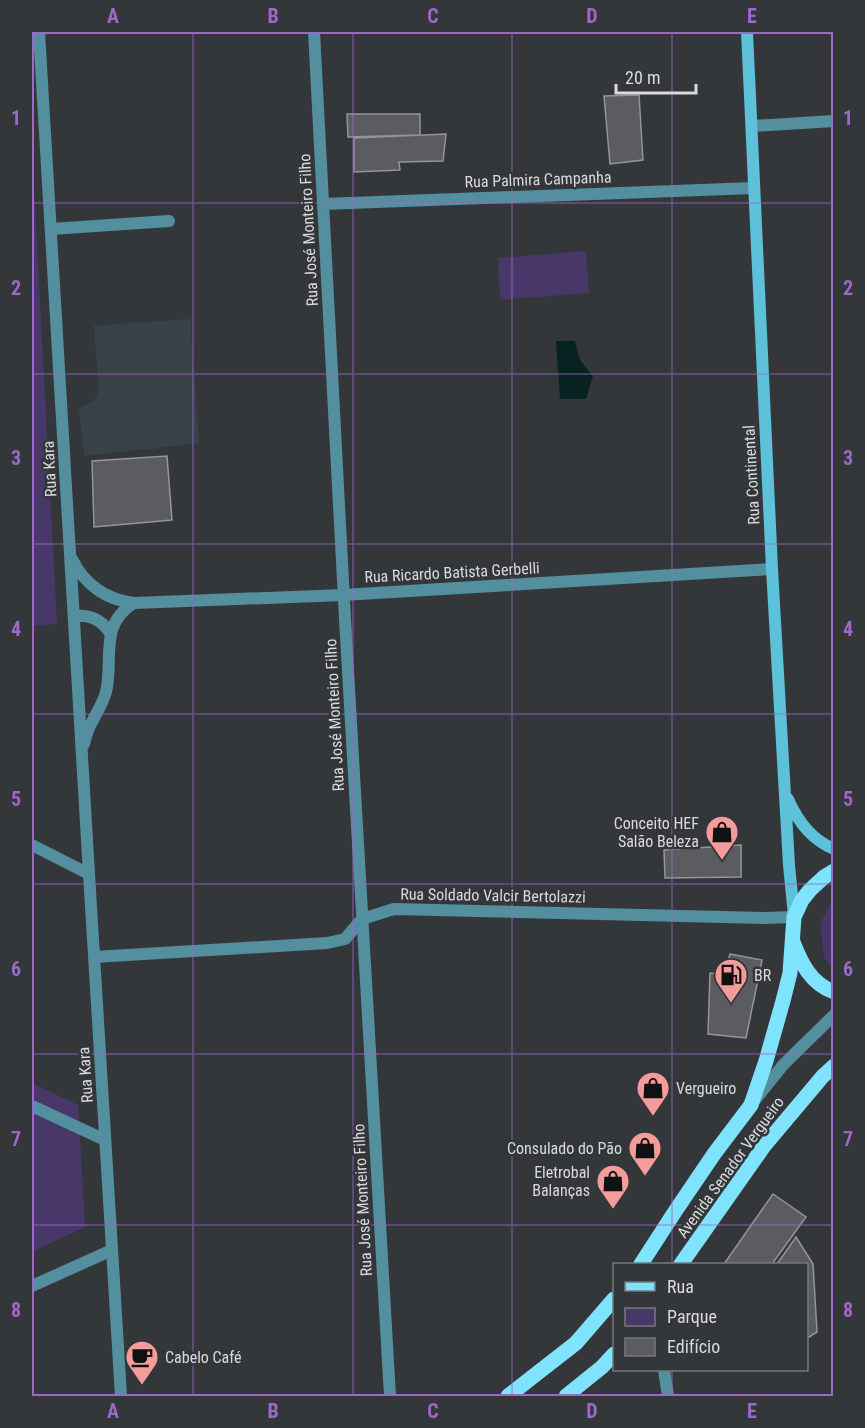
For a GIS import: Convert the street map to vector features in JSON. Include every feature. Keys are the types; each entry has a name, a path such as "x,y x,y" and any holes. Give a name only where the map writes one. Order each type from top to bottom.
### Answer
{"main road":[{"path":"751,1105 766,1061 790,973 794,917 810,890 834,871"},
{"path":"793,942 811,976 824,988 834,992"},
{"name":"Avenida Senador Vergueiro","path":"682,1263 764,1146 834,1066"},
{"name":"Avenida Senador Vergueiro","path":"641,1263 707,1163 751,1105"},
{"path":"508,1396 576,1343 613,1301"},
{"path":"566,1396 613,1356"}],"street":[{"name":"Rua Kara","path":"39,32 121,1396"},
{"name":"Rua José Monteiro Filho","path":"314,32 343,595 390,1396"},
{"name":"Rua Continental","path":"747,32 772,569 794,917"},
{"path":"752,126 834,121"},
{"name":"Rua Palmira Campanha","path":"323,204 754,188"},
{"path":"51,229 169,221"},
{"name":"Rua Ricardo Batista Gerbelli","path":"71,555 90,585 111,597 134,603 343,595 772,569"},
{"path":"111,635 120,614 134,603"},
{"path":"74,616 88,616 96,619 111,635"},
{"name":"Rua Kara","path":"81,752 91,724 106,694 111,635"},
{"path":"785,789 800,821 818,840 834,849"},
{"path":"32,845 89,874"},
{"name":"Rua Soldado Valcir Bertolazzi","path":"94,957 327,943 345,939 362,919 394,909 794,917"},
{"name":"Avenida Senador Vergueiro","path":"751,1105 783,1065 834,1016"},
{"path":"32,1106 105,1140"},
{"path":"32,1286 112,1250"},
{"path":"664,1371 668,1396"}],"shaded area":[{"path":"190,319 199,443 84,456 79,408 93,402 99,391 94,326"},
{"path":"556,341 575,341 580,360 593,376 586,399 560,399"}],"green space":[{"path":"32,151 57,624 32,626"},
{"path":"586,251 589,293 500,300 498,258"},
{"path":"833,900 833,967 825,959 821,933 822,920"},
{"path":"32,1083 78,1105 85,1227 32,1252"}],"building":[{"path":"639,95 643,160 610,164 604,96"},
{"path":"347,114 420,114 420,135 348,137"},
{"path":"446,134 443,161 399,162 400,170 354,172 354,138"},
{"path":"167,456 172,520 94,527 92,461"},
{"path":"741,845 741,877 665,878 664,850"},
{"name":"BR","path":"730,954 762,960 746,1038 708,1034 710,973 724,974"},
{"path":"773,1194 806,1217 773,1263 725,1263"},
{"path":"796,1237 813,1264 817,1332 808,1338 808,1263 778,1263"}],"place":[{"name":"Conceito HEF Salão Beleza","path":"722,861"},
{"name":"BR","path":"731,1004"},
{"name":"Vergueiro","path":"653,1117"},
{"name":"Consulado do Pão","path":"645,1177"},
{"name":"Eletrobal Balanças","path":"613,1210"},
{"name":"Cabelo Café","path":"142,1386"}]}
